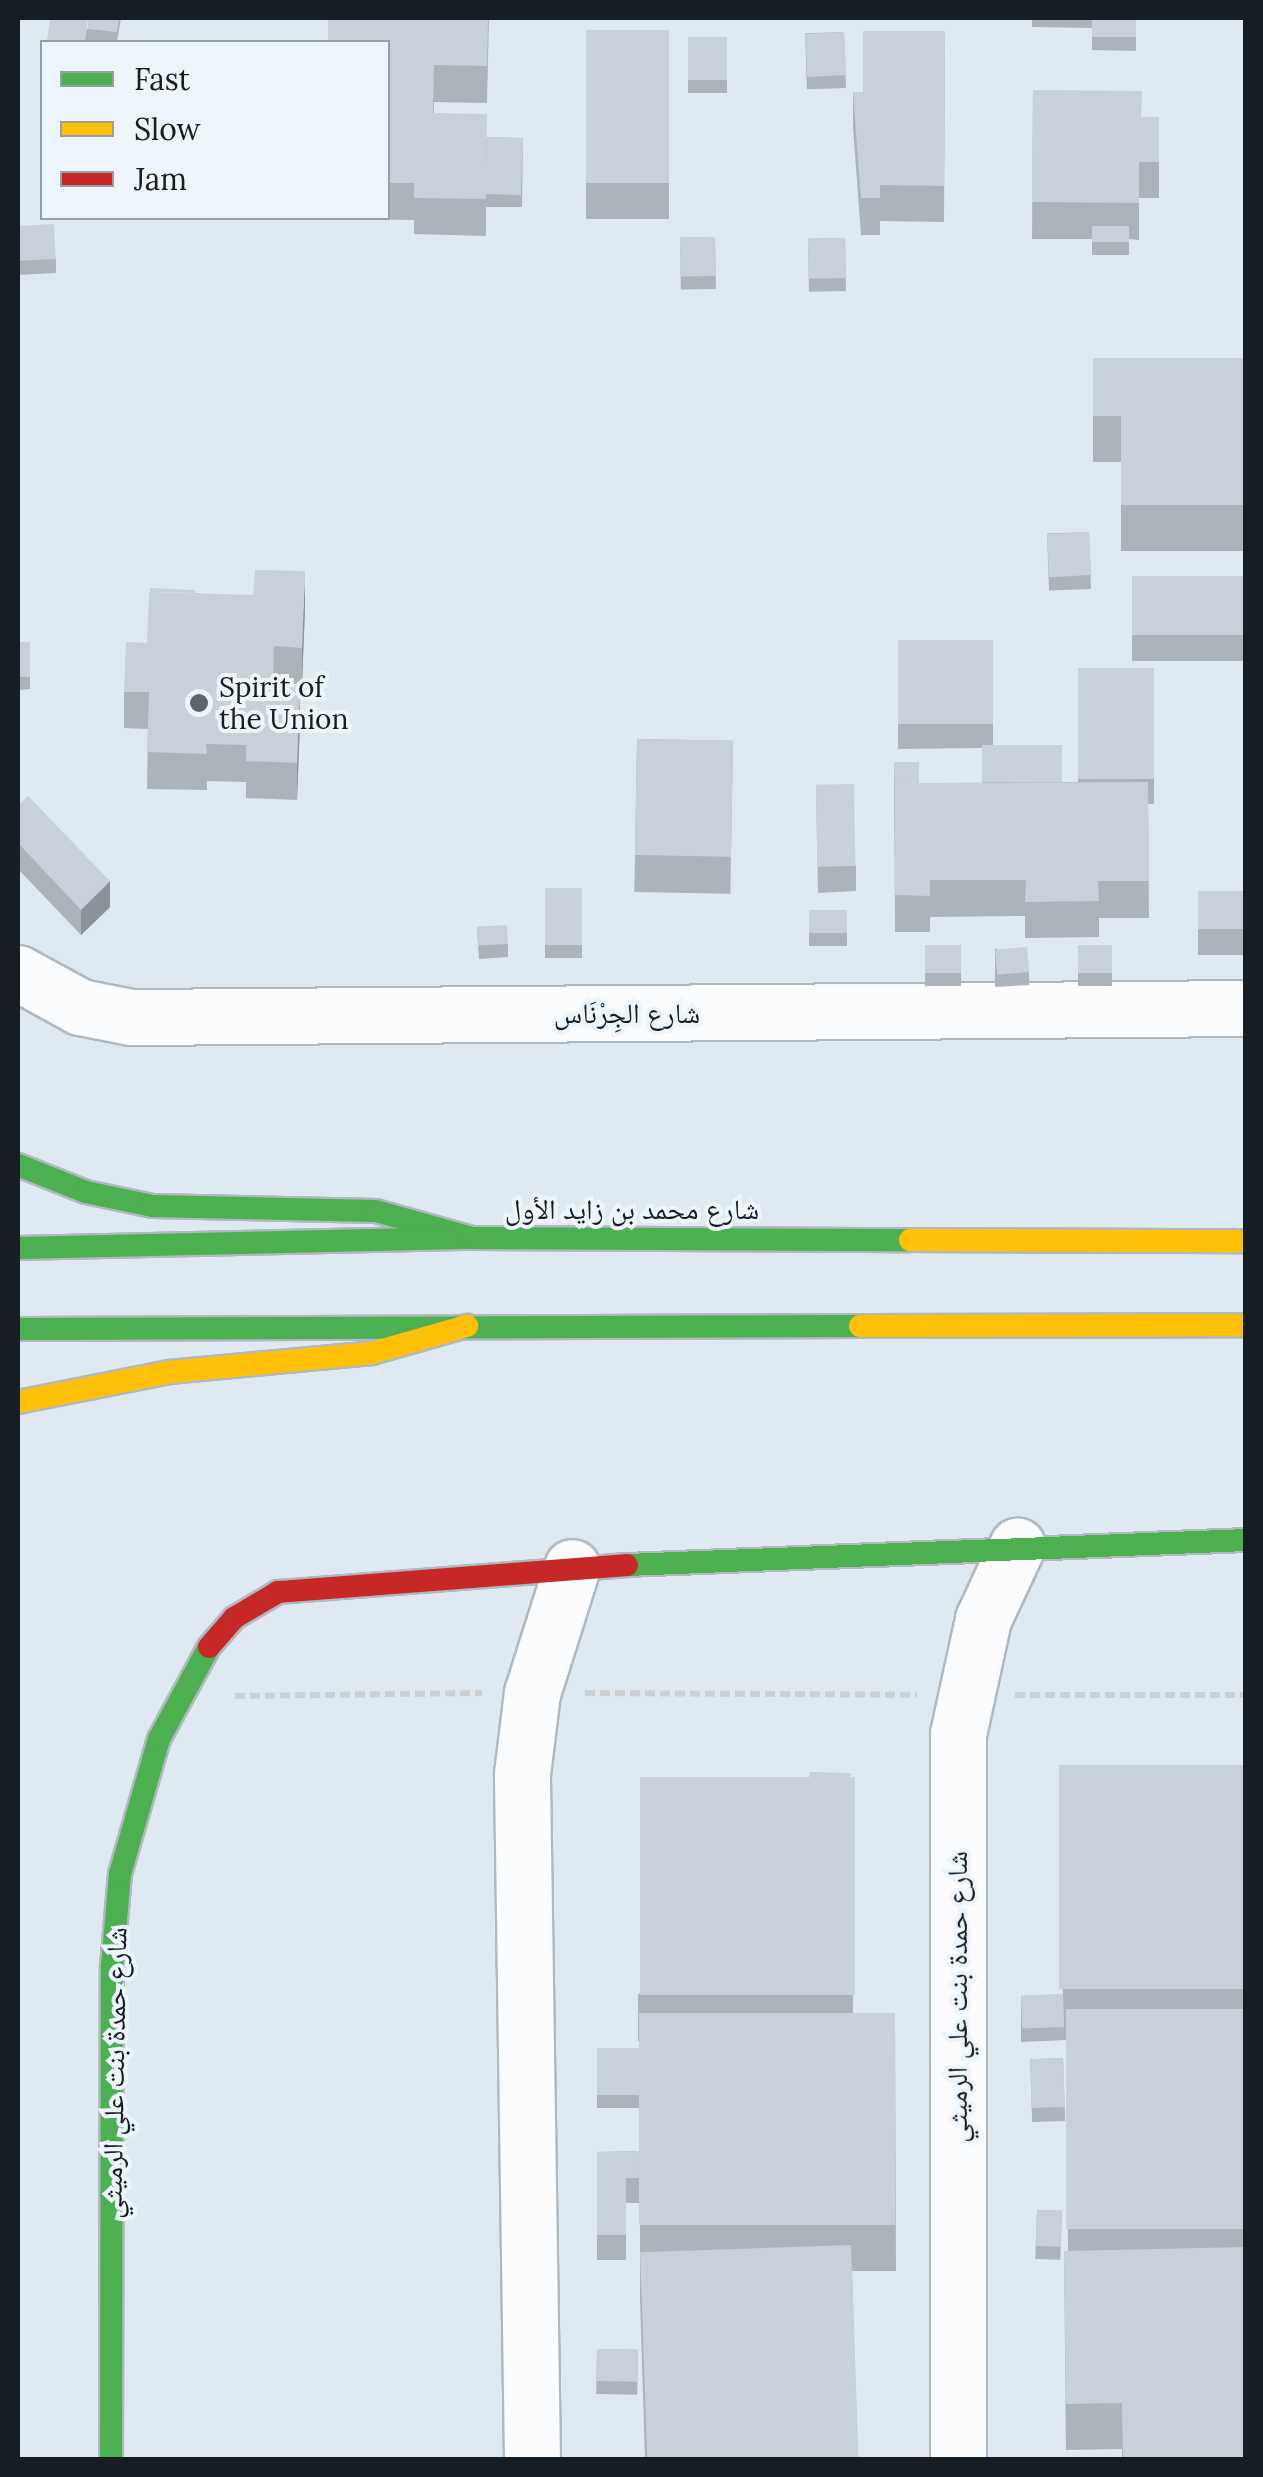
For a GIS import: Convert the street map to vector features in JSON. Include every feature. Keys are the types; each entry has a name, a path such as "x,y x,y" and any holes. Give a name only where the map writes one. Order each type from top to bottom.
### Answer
{"main road":[{"path":"18,1164 86,1192 152,1206 376,1211 472,1238"},
{"name":"شارع محمد بن زايد الأول","path":"18,1248 472,1238 1246,1241"},
{"path":"18,1329 1246,1325"},
{"path":"18,1402 111,1380 372,1354 467,1326"},
{"name":"شارع حمدة بنت علي الرميثي","path":"111,2460 114,1920 130,1828 178,1696 215,1636 278,1592 572,1568 1017,1546 1246,1540"}],"street":[{"name":"شارع الجِرْنَاس","path":"18,974 80,1007 131,1017 1246,1008"},
{"name":"شارع حمدة بنت علي الرميثي","path":"958,2460 957,1774 963,1695 983,1619 1017,1546"},
{"path":"532,2460 521,1815 532,1693 572,1568"}],"path":[{"path":"178,1696 1246,1695"}],"building":[{"path":"50,18 88,18 85,40 47,40"},
{"path":"88,18 119,18 117,32 88,29"},
{"path":"328,18 488,18 487,66 434,65 433,113 487,114 486,199 414,198 414,183 390,183 390,40 328,40"},
{"path":"1092,18 1136,18 1136,37 1092,37"},
{"path":"586,30 669,30 669,183 586,183"},
{"path":"863,31 945,31 944,186 880,185 880,198 861,198 853,92 863,92"},
{"path":"844,32 846,75 807,77 805,34"},
{"path":"688,37 727,37 727,80 688,80"},
{"path":"1033,90 1142,91 1141,117 1159,117 1159,162 1139,162 1139,203 1032,202"},
{"path":"487,137 523,138 521,195 485,194"},
{"path":"54,224 56,259 20,261 18,226"},
{"path":"1092,226 1129,226 1129,242 1092,242"},
{"path":"715,237 716,276 681,277 680,238"},
{"path":"845,238 846,278 809,279 808,239"},
{"path":"1093,358 1246,358 1246,505 1121,505 1121,416 1093,416"},
{"path":"1089,532 1091,575 1049,577 1047,534"},
{"name":"Spirit of the Union","path":"255,570 305,571 302,648 274,646 273,685 300,686 297,763 246,761 246,745 206,744 207,754 147,752 149,692 124,692 126,642 147,643 149,592 253,595"},
{"path":"1132,576 1246,576 1246,635 1132,635"},
{"path":"150,588 195,590 195,593 150,592"},
{"path":"898,640 993,640 993,724 898,724"},
{"path":"18,642 30,642 30,677 18,677"},
{"path":"1078,668 1154,668 1154,779 1078,779"},
{"path":"637,739 733,741 731,857 635,855"},
{"path":"982,745 1062,745 1062,782 982,782"},
{"path":"894,762 919,762 919,783 895,783 895,807"},
{"path":"1148,782 1149,881 1098,881 1099,901 1025,902 1026,880 930,880 930,896 895,895 895,783"},
{"path":"854,784 855,866 817,867 816,785"},
{"path":"28,796 110,881 81,910 18,843 18,806"},
{"path":"545,888 582,888 582,945 545,945"},
{"path":"1198,891 1246,891 1246,929 1198,929"},
{"path":"809,910 847,910 847,933 809,933"},
{"path":"507,925 508,944 478,946 477,927"},
{"path":"925,945 961,945 961,973 925,973"},
{"path":"1078,945 1112,945 1112,973 1078,973"},
{"path":"1027,947 1029,972 997,975 995,950"},
{"path":"1059,1765 1246,1765 1246,1989 1059,1989"},
{"path":"810,1772 851,1773 850,1778 809,1778"},
{"path":"640,1777 855,1777 855,1995 640,1995"},
{"path":"1063,1994 1064,2027 1022,2028 1021,1995"},
{"path":"1066,2009 1246,2009 1246,2229 1066,2229"},
{"path":"639,2013 895,2013 895,2225 639,2225"},
{"path":"597,2048 639,2048 639,2095 597,2095"},
{"path":"1063,2058 1065,2107 1032,2108 1030,2059"},
{"path":"639,2151 640,2178 626,2178 626,2235 597,2235 597,2152"},
{"path":"1037,2210 1062,2211 1061,2247 1036,2246"},
{"path":"851,2245 858,2459 647,2460 640,2252"},
{"path":"1246,2247 1246,2459 1123,2460 1122,2403 1066,2404 1064,2251"},
{"path":"597,2349 638,2350 637,2382 596,2381"}],"traffic: fast":[{"path":"18,1165 86,1192 153,1206 376,1211 472,1238"},
{"path":"18,1248 472,1238 910,1240"},
{"path":"18,1329 860,1326"},
{"path":"627,1565 1246,1540"},
{"path":"111,2460 112,1967 120,1874 159,1739 209,1647"}],"traffic: slow":[{"path":"910,1240 1246,1241"},
{"path":"860,1326 1246,1325"},
{"path":"18,1402 169,1372 372,1353 467,1326"}],"traffic: jam":[{"path":"209,1647 234,1618 278,1592 627,1565"}],"place":[{"name":"Spirit of the Union","path":"199,703"}]}
